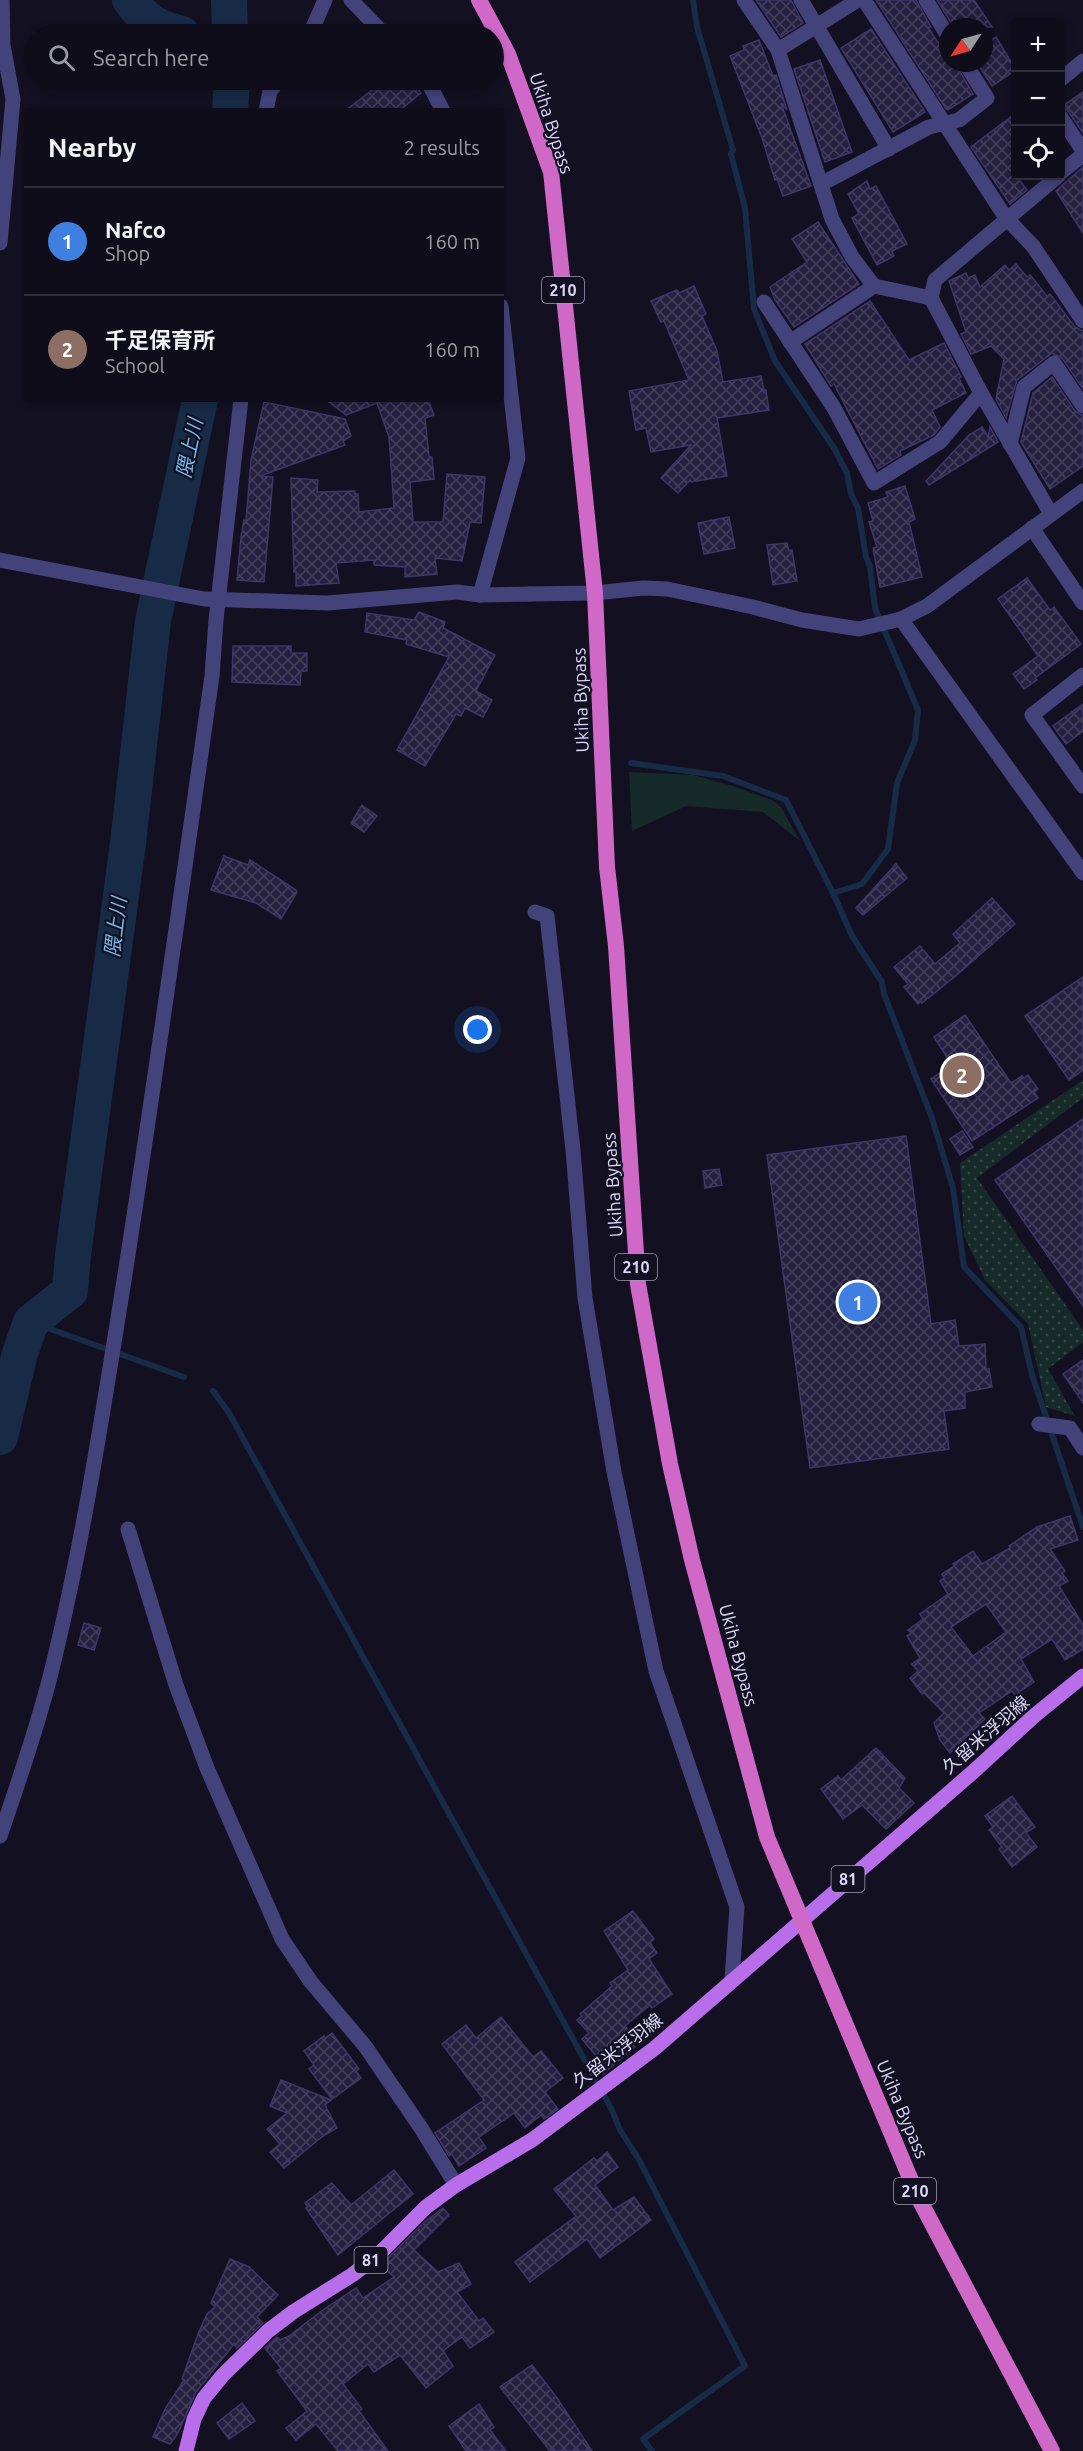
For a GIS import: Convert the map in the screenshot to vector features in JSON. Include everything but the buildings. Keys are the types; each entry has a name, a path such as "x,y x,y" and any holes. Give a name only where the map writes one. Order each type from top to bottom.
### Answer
{"highway":[{"name":"Ukiha Bypass","path":"479,0 492,24"},
{"name":"Ukiha Bypass","path":"504,47 551,172 595,593 607,867 616,946 638,1284 670,1464 692,1560 767,1837 918,2197 1052,2451"}],"main road":[{"name":"久留米浮羽線","path":"190,2448 194,2419 204,2398 244,2354 293,2312 352,2275 377,2256 426,2207 456,2185 532,2140 655,2048 1083,1676"}],"street":[{"path":"0,243 13,99 3,45 2,0"},
{"path":"314,24 325,0"},
{"path":"351,0 374,24"},
{"path":"744,0 778,50 832,219 852,257 873,286 931,298"},
{"path":"801,0 890,149"},
{"path":"778,50 858,0"},
{"path":"864,0 1006,218 1033,246 1083,321"},
{"path":"926,0 939,21"},
{"path":"1065,76 1083,61"},
{"path":"821,184 929,127 959,120 987,98 971,72"},
{"path":"267,108 271,90"},
{"path":"432,90 441,108"},
{"path":"1065,124 1083,153 1065,169"},
{"path":"1051,514 981,393 931,298 935,280 1052,180"},
{"path":"790,342 873,286"},
{"path":"764,302 834,408 874,483 940,442 981,393"},
{"path":"480,594 518,458 504,333"},
{"path":"1010,444 1024,387 1054,363 1083,406"},
{"path":"0,1836 50,1678 95,1462 132,1228 212,676 211,599 241,402"},
{"path":"0,560 211,599 328,603 440,592 530,594 595,593 644,588 667,589 802,620 859,629 901,619 943,595 1083,491"},
{"path":"1032,528 1083,603"},
{"path":"901,619 1083,873"},
{"path":"1083,675 1032,715 1083,786"},
{"path":"535,912 547,916 573,1150 585,1298 614,1472 656,1671 737,1907 732,1979"},
{"path":"1040,1424 1070,1428 1083,1448"},
{"path":"128,1530 176,1685 203,1758 282,1938 311,1982 365,2046 456,2185"}],"green space":[{"path":"629,772 693,775 772,800 781,807 800,841 763,812 686,806 632,831"},
{"path":"1083,1080 1083,1098 977,1178 1083,1330 1083,1342 1048,1369 1075,1416 1046,1407 1028,1324 985,1280 964,1236 960,1163"}],"waterway":[{"name":"隈上川","path":"130,0 141,14 154,24"},
{"name":"隈上川","path":"229,0 230,24"},
{"path":"693,0 697,27 733,150 731,154 745,208 754,309 775,361 834,448 847,473 851,494 858,508 866,557 870,566 875,608 918,710 915,740 897,783 888,849 862,884 833,893 852,936 882,982 884,994 932,1118 953,1188 964,1267 1021,1327 1032,1375 1083,1527"},
{"name":"隈上川","path":"230,108 231,90"},
{"name":"隈上川","path":"0,1437 20,1353 31,1322 70,1291 128,843 153,621 199,402"},
{"path":"631,763 723,776 786,800 833,893"},
{"path":"31,1322 184,1377"},
{"path":"213,1391 229,1413 612,2110 620,2130 638,2158 745,2366 643,2439 652,2451"}],"place":[{"name":"千足保育所","path":"962,1075"},
{"name":"Nafco","path":"858,1302"}]}
